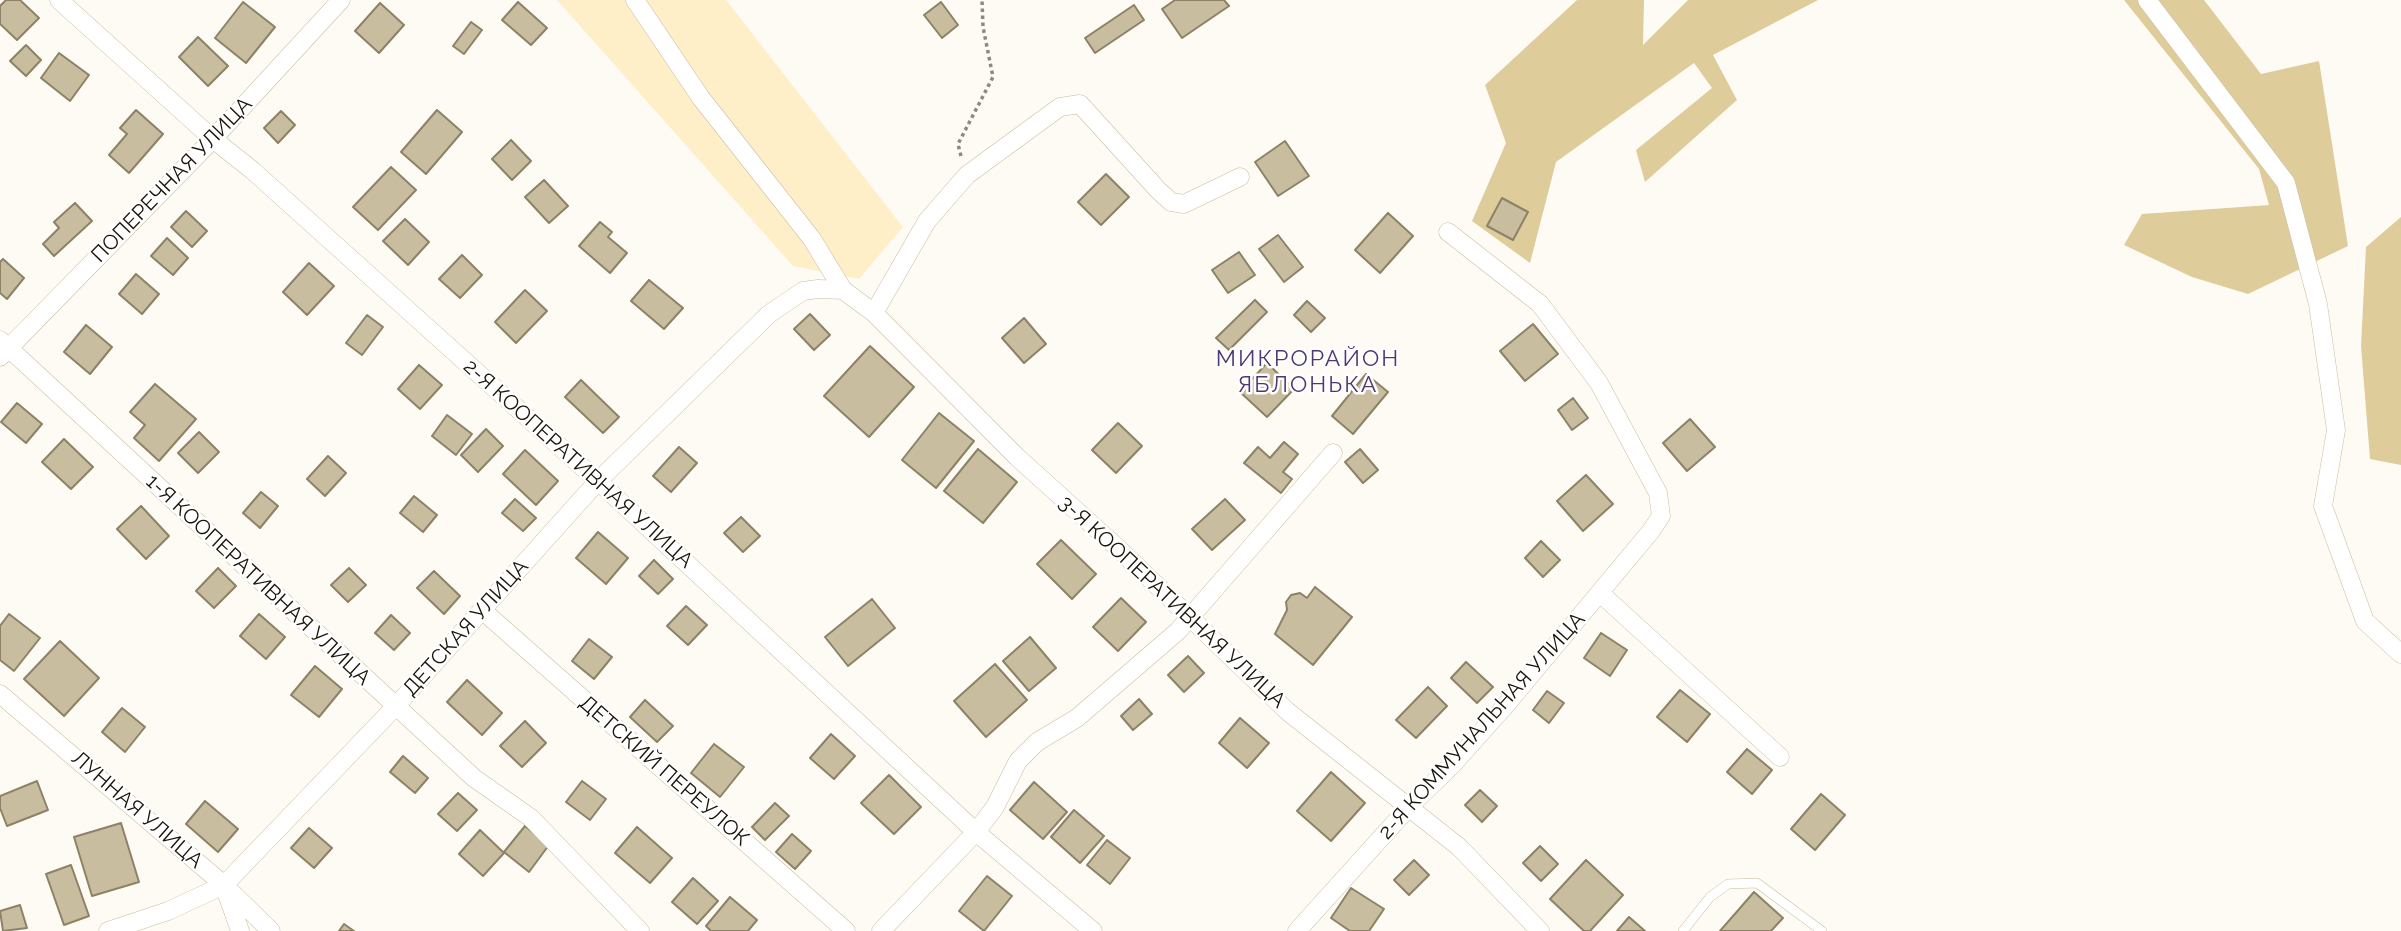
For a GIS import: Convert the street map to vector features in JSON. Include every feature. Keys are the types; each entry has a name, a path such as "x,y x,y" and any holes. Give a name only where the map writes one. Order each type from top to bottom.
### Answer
{"street":[{"name":"2-Я КООПЕРАТИВНАЯ УЛИЦА","path":"59,0 213,139 253,170 598,481 976,832 1093,931"},
{"name":"ПОПЕРЕЧНАЯ УЛИЦА","path":"3,348 213,139 341,0"},
{"path":"635,0 701,98 812,239 843,290"},
{"path":"2147,0 2286,183 2318,304 2336,429 2323,506 2365,621 2401,654"},
{"path":"874,313 927,221 967,175 1060,107 1080,104 1171,202 1184,204 1240,177"},
{"name":"2-Я КОММУНАЛЬНАЯ УЛИЦА","path":"1297,931 1505,706 1661,516 1658,493 1599,383 1540,304 1448,232"},
{"name":"ДЕТСКАЯ УЛИЦА","path":"108,931 167,911 224,885 395,706 598,481 769,314 803,291 843,290"},
{"name":"3-Я КООПЕРАТИВНАЯ УЛИЦА","path":"843,290 874,313 999,440 1120,550 1287,711 1460,847 1540,931"},
{"name":"1-Я КООПЕРАТИВНАЯ УЛИЦА","path":"3,348 474,778 531,818 640,931"},
{"path":"881,931 976,832 995,807 1018,761 1037,742 1077,718 1178,631 1333,453"},
{"path":"1600,593 1780,757"},
{"name":"ДЕТСКИЙ ПЕРЕУЛОК","path":"482,610 846,931"},
{"name":"ЛУННАЯ УЛИЦА","path":"0,694 224,885 271,931"},
{"path":"224,885 240,931"}],"lane":[{"path":"1682,931 1710,897 1728,884 1756,884 1822,931"}],"path":[{"path":"967,175 957,144 993,77 983,27 982,0"}],"shaded area":[{"path":"557,0 726,0 903,227 859,279 793,266"},
{"path":"1577,0 1644,0 1643,45 1688,0 1818,0 1713,55 1737,100 1645,182 1636,150 1712,88 1694,63 1556,162 1530,263 1472,221 1506,143 1485,85"},
{"path":"2124,0 2204,0 2261,74 2319,61 2348,246 2248,294 2192,277 2124,245 2142,214 2269,205 2259,169"},
{"path":"2401,217 2401,465 2370,459 2361,346 2366,247"}],"building":[{"path":"6,0 20,0 39,18 17,40 0,24 0,6"},
{"path":"1175,0 1224,0 1229,6 1182,38 1162,9"},
{"path":"243,2 275,27 246,63 215,38"},
{"path":"518,2 547,28 531,45 502,20"},
{"path":"941,2 958,25 942,38 924,15"},
{"path":"380,3 404,25 379,53 355,31"},
{"path":"1134,5 1144,20 1095,53 1085,38"},
{"path":"471,22 482,30 464,54 453,46"},
{"path":"198,37 228,66 208,86 179,57"},
{"path":"26,45 41,60 26,76 10,61"},
{"path":"59,53 89,75 70,101 41,78"},
{"path":"136,110 163,134 129,173 109,155 127,134 120,128"},
{"path":"437,110 462,132 426,174 401,152"},
{"path":"281,111 295,125 278,143 264,128"},
{"path":"511,140 531,161 512,180 492,159"},
{"path":"1285,141 1309,176 1278,196 1255,162"},
{"path":"391,167 416,190 378,230 353,207"},
{"path":"1106,174 1129,197 1101,225 1078,202"},
{"path":"544,180 568,206 549,223 525,197"},
{"path":"1502,198 1528,212 1513,240 1487,226"},
{"path":"75,203 92,221 54,256 43,244 59,228 54,222"},
{"path":"186,211 207,231 192,247 171,227"},
{"path":"1388,213 1413,236 1380,273 1355,250"},
{"path":"405,219 429,242 408,265 383,241"},
{"path":"600,222 612,232 608,237 627,253 610,273 579,246"},
{"path":"1278,235 1303,267 1284,282 1259,249"},
{"path":"167,238 188,258 173,275 151,256"},
{"path":"1239,252 1255,275 1228,293 1212,270"},
{"path":"462,255 482,275 460,298 439,279"},
{"path":"3,259 24,278 7,299 0,293 0,262"},
{"path":"309,263 334,286 307,315 283,292"},
{"path":"136,274 159,294 142,314 119,294"},
{"path":"649,280 683,308 664,329 631,301"},
{"path":"525,290 547,311 516,343 495,322"},
{"path":"1255,300 1267,312 1229,350 1216,338"},
{"path":"1307,301 1325,318 1311,332 1294,315"},
{"path":"810,314 830,335 814,350 794,329"},
{"path":"367,315 383,327 362,355 346,343"},
{"path":"1024,318 1046,344 1024,363 1002,338"},
{"path":"1533,324 1558,354 1525,381 1500,351"},
{"path":"86,325 112,347 90,374 64,352"},
{"path":"870,346 914,387 869,437 824,396"},
{"path":"1267,363 1294,389 1267,417 1240,392"},
{"path":"419,365 442,385 420,409 398,389"},
{"path":"1366,374 1388,392 1353,434 1332,416"},
{"path":"581,380 619,417 603,433 565,397"},
{"path":"155,384 196,419 159,461 134,438 145,425 130,412"},
{"path":"1573,398 1588,418 1572,430 1558,410"},
{"path":"17,403 42,424 26,443 1,422"},
{"path":"939,413 974,441 936,488 902,460"},
{"path":"447,415 472,434 456,455 432,436"},
{"path":"1690,419 1715,447 1687,471 1663,443"},
{"path":"1118,423 1142,446 1116,473 1092,450"},
{"path":"486,429 503,446 478,472 461,455"},
{"path":"199,432 219,452 198,473 178,453"},
{"path":"64,439 93,467 71,489 42,462"},
{"path":"1284,442 1298,454 1283,472 1292,479 1281,493 1244,463 1258,447 1270,458"},
{"path":"679,447 697,463 671,492 653,476"},
{"path":"978,449 1017,482 983,523 944,491"},
{"path":"1360,449 1378,470 1363,483 1345,462"},
{"path":"525,450 558,481 536,505 503,474"},
{"path":"328,456 346,473 325,496 307,479"},
{"path":"1586,475 1613,504 1583,531 1557,501"},
{"path":"261,492 278,506 260,528 243,513"},
{"path":"414,496 437,515 423,532 400,513"},
{"path":"515,499 536,518 523,531 502,513"},
{"path":"1225,499 1245,520 1212,550 1192,529"},
{"path":"141,506 169,536 146,559 117,529"},
{"path":"741,517 760,536 743,552 724,533"},
{"path":"598,532 628,558 606,584 576,558"},
{"path":"1061,540 1096,574 1072,599 1037,564"},
{"path":"1541,541 1560,560 1543,577 1525,558"},
{"path":"654,560 673,579 658,594 639,576"},
{"path":"218,568 236,586 214,608 196,591"},
{"path":"349,568 366,585 348,602 331,585"},
{"path":"434,571 460,596 444,614 417,588"},
{"path":"1315,587 1352,617 1313,665 1275,634 1291,595 1300,593 1307,598"},
{"path":"1121,598 1146,622 1118,651 1093,627"},
{"path":"872,599 895,628 848,666 825,637"},
{"path":"686,606 707,625 688,645 667,626"},
{"path":"9,614 40,638 14,671 0,660 0,626"},
{"path":"259,614 285,637 266,659 240,636"},
{"path":"391,615 410,633 394,650 375,633"},
{"path":"1601,633 1627,650 1610,676 1584,658"},
{"path":"1030,637 1056,668 1029,691 1003,661"},
{"path":"589,639 612,657 594,679 572,661"},
{"path":"60,641 99,678 64,716 24,679"},
{"path":"1188,656 1204,673 1184,692 1168,675"},
{"path":"1466,662 1493,687 1477,703 1451,678"},
{"path":"995,664 1027,700 986,737 954,701"},
{"path":"315,666 342,689 319,717 291,695"},
{"path":"467,680 502,713 482,735 447,702"},
{"path":"1428,687 1447,706 1416,738 1396,720"},
{"path":"1680,690 1710,714 1687,742 1657,717"},
{"path":"1547,691 1564,703 1549,723 1533,710"},
{"path":"1139,699 1152,714 1133,730 1121,716"},
{"path":"645,700 673,726 657,742 630,717"},
{"path":"122,708 145,727 125,752 102,732"},
{"path":"1240,718 1269,743 1247,768 1219,743"},
{"path":"525,721 546,743 522,767 500,746"},
{"path":"831,734 855,756 834,779 810,758"},
{"path":"714,744 744,767 720,797 691,773"},
{"path":"1747,749 1772,770 1752,794 1727,772"},
{"path":"403,756 428,778 415,793 390,772"},
{"path":"1331,772 1365,803 1331,841 1297,811"},
{"path":"889,775 921,807 894,834 861,803"},
{"path":"37,781 48,810 7,826 0,808 0,796"},
{"path":"582,781 606,799 590,820 566,802"},
{"path":"1034,782 1067,812 1043,839 1010,810"},
{"path":"1480,790 1497,806 1482,822 1465,805"},
{"path":"458,793 477,810 457,831 438,814"},
{"path":"1821,794 1845,815 1815,850 1791,829"},
{"path":"205,801 238,829 218,852 186,824"},
{"path":"775,803 789,816 765,840 752,827"},
{"path":"1074,810 1104,836 1080,863 1051,837"},
{"path":"121,823 139,882 92,896 74,837"},
{"path":"525,826 549,845 529,872 504,852"},
{"path":"637,827 672,858 650,883 615,853"},
{"path":"309,828 332,848 314,868 291,848"},
{"path":"480,830 504,853 483,876 459,854"},
{"path":"792,834 811,851 795,869 776,852"},
{"path":"1107,840 1130,858 1110,884 1087,865"},
{"path":"1540,846 1558,864 1541,881 1523,863"},
{"path":"1414,860 1429,875 1409,895 1394,880"},
{"path":"1586,860 1623,895 1590,931 1584,931 1550,899"},
{"path":"71,865 89,916 64,925 46,874"},
{"path":"987,876 1012,896 984,931 959,911"},
{"path":"693,878 718,901 697,924 672,902"},
{"path":"1351,888 1384,909 1369,931 1350,931 1331,918"},
{"path":"1754,892 1783,918 1771,931 1720,931"},
{"path":"730,897 757,920 748,931 711,931 706,926"},
{"path":"20,905 27,928 3,931 0,911"},
{"path":"1629,917 1645,931 1617,931"},
{"path":"344,924 354,931 339,931"}],"district":[{"name":"МИКРОРАЙОН ЯБЛОНЬКА","path":"1308,372"}]}
